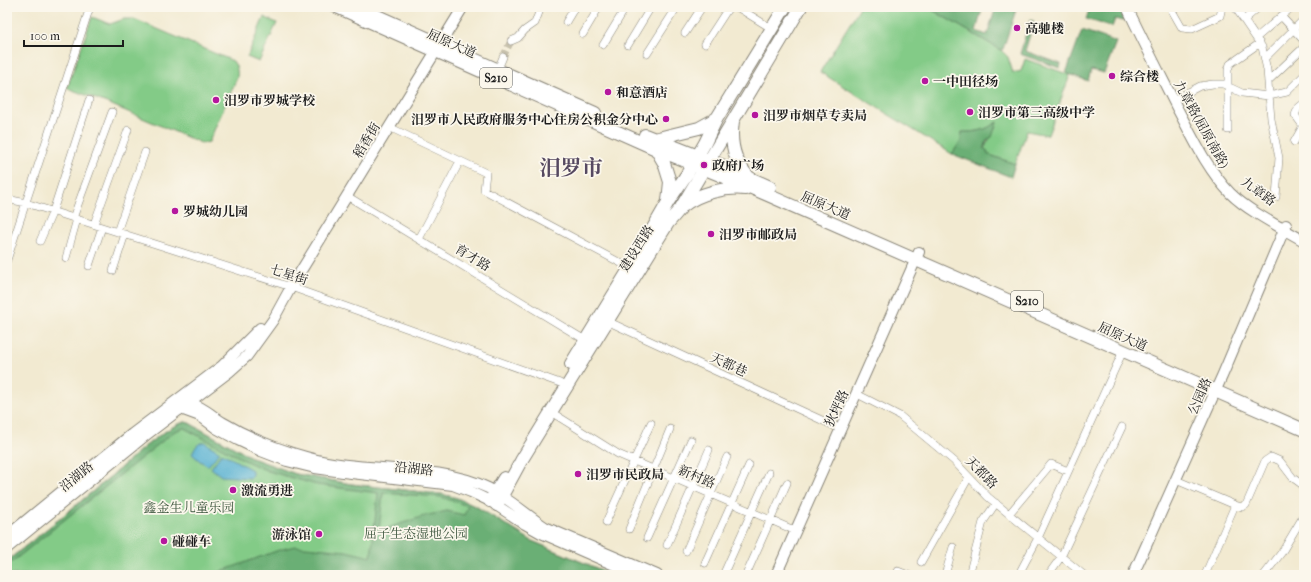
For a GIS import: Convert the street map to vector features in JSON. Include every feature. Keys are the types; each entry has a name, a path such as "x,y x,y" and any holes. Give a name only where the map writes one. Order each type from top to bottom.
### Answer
{"main road":[{"name":"屈原大道","path":"337,7 436,47 655,144 753,184 1217,387 1304,430"},
{"name":"屈原大道","path":"358,7 436,47 498,69 655,144"},
{"name":"建设西路","path":"497,499 668,223 680,209 717,118 786,7"},
{"name":"建设西路","path":"497,499 560,383 668,202 734,118 801,7"},
{"path":"668,202 670,182 664,163 655,144 699,128 717,118"},
{"path":"680,209 696,197 724,189 753,184 739,164 734,151 731,132 734,118"},
{"name":"屈原大道","path":"917,256 1123,351 1304,422"}],"street":[{"path":"7,260 90,7"},
{"path":"289,287 436,47 456,7"},
{"name":"稻香街","path":"289,287 347,196 436,47 463,7"},
{"path":"512,41 513,39 518,38 525,30 535,23 541,7"},
{"path":"566,22 575,7"},
{"path":"583,34 600,7"},
{"path":"603,45 626,7"},
{"path":"628,45 651,7"},
{"path":"647,54 677,7"},
{"path":"685,34 702,7"},
{"path":"705,44 729,7"},
{"path":"737,7 766,25 774,26"},
{"name":"九章路(屈原南路)","path":"1127,7 1195,142 1206,162 1218,178 1231,194 1246,206 1285,227 1304,241"},
{"name":"九章路","path":"1133,7 1200,142 1219,174 1248,202 1285,227 1304,236"},
{"path":"1170,7 1182,28 1192,29 1220,16 1222,7"},
{"path":"1235,7 1262,47 1265,58 1270,96 1271,119 1279,158 1276,197"},
{"path":"1244,20 1258,7"},
{"path":"1228,130 1228,70 1230,64 1258,41 1281,16 1292,7"},
{"path":"1281,16 1304,41"},
{"path":"1265,58 1304,19"},
{"path":"1268,81 1304,46"},
{"path":"498,69 503,57"},
{"path":"1178,98 1200,86 1223,84 1242,94 1270,96 1287,92 1304,75"},
{"path":"40,241 53,211 89,100"},
{"path":"1294,142 1304,126 1295,115 1298,108 1304,103"},
{"path":"66,258 75,218 112,112"},
{"path":"389,127 486,173 484,190 630,268"},
{"path":"94,224 128,130"},
{"path":"117,232 145,152"},
{"path":"419,239 460,161"},
{"name":"育才路","path":"347,196 585,340"},
{"name":"七星街","path":"7,199 53,211 289,287 560,383"},
{"path":"89,266 102,227"},
{"name":"公园路","path":"1133,575 1217,387 1285,227"},
{"path":"113,271 125,234"},
{"name":"狄坪路","path":"776,575 917,256"},
{"name":"沿湖路","path":"7,536 132,434 209,388 246,356 273,320 289,287"},
{"name":"沿湖路","path":"7,548 182,404 261,327 289,287"},
{"name":"天都巷","path":"607,321 840,429"},
{"path":"1020,575 1123,351"},
{"path":"204,409 203,399 209,388"},
{"name":"天都路","path":"857,394 900,416 954,460 996,503 1079,573"},
{"name":"沿湖路","path":"182,404 204,409 222,422 251,437 306,458 456,481 488,488 497,499 525,524 637,575"},
{"name":"沿湖路","path":"182,404 216,428 255,449 287,461 343,472 456,481"},
{"name":"新村路","path":"551,412 618,454 796,531"},
{"path":"606,522 651,423"},
{"path":"1048,575 1061,557 1122,427"},
{"path":"629,528 670,429"},
{"path":"647,538 691,440"},
{"path":"667,545 709,450"},
{"path":"686,551 726,457"},
{"path":"1176,480 1242,508 1246,504 1265,461 1271,457 1280,461 1293,478 1304,486"},
{"path":"1009,514 1051,464 1068,471"},
{"path":"704,563 749,465"},
{"path":"724,572 769,473"},
{"path":"921,562 969,477"},
{"path":"746,575 787,483"},
{"name":"沿湖路","path":"497,499 545,527 657,575"},
{"path":"969,575 983,522 996,503"},
{"path":"1205,575 1235,505"},
{"path":"1264,575 1282,552 1304,515"},
{"path":"945,575 953,548"},
{"path":"898,571 908,575"}],"green space":[{"name":"一中田径场","path":"860,7 927,7 1001,50 1008,57 1013,73 1021,71 1025,59 1070,75 1048,135 1027,131 1015,164 987,154 984,150 997,122 981,130 962,132 961,141 952,154 820,72"},
{"path":"927,7 938,7 958,13 961,7 983,7 976,31 987,35 996,7 1017,7 1003,49 1001,50"},
{"path":"1090,7 1120,7 1125,17 1123,21 1115,19 1112,27 1086,19"},
{"path":"92,17 110,24 124,19 134,19 233,61 237,69 237,78 209,142 201,143 107,103 67,88"},
{"path":"264,17 277,23 259,62 247,57"},
{"path":"1030,20 1034,21 1025,51 1061,64 1060,68 1020,54"},
{"path":"1082,30 1116,42 1104,73 1091,70 1088,81 1066,73"},
{"path":"997,122 992,137 987,140 984,149 988,151 987,154 1015,164 1011,177 952,154 961,141 962,132 981,130"},
{"name":"鑫金生儿童乐园","path":"185,422 255,459 296,474 351,484 441,494 457,498 477,507 532,541 613,575 7,575 7,561 85,498 146,445 176,425"},
{"name":"屈子生态湿地公园","path":"185,422 189,423 255,459 296,474 351,484 441,494 457,498 477,507 532,541 613,575 331,575 314,573 310,575 298,572 288,575 211,575 279,550 295,546 346,551 371,557 378,493 317,485 268,471 184,428 175,431 7,566 7,561 85,498 146,445 176,425","holes":["383,493 441,497 468,506 464,515 447,511 424,516 379,531"]}],"water":[{"path":"204,442 220,452 208,466 192,454 198,445"},
{"path":"222,453 252,470 252,475 250,478 221,476 211,468"}],"tunnel":[{"path":"503,57 511,41"}],"place":[{"name":"高驰楼","path":"1017,28"},
{"name":"综合楼","path":"1112,76"},
{"name":"一中田径场","path":"925,81"},
{"name":"和意酒店","path":"608,92"},
{"name":"汨罗市罗城学校","path":"216,100"},
{"name":"汨罗市第三高级中学","path":"970,112"},
{"name":"汨罗市烟草专卖局","path":"755,115"},
{"name":"汨罗市人民政府服务中心住房公积金分中心","path":"666,119"},
{"name":"政府广场","path":"704,165"},
{"name":"罗城幼儿园","path":"175,211"},
{"name":"汨罗市邮政局","path":"711,234"},
{"name":"汨罗市民政局","path":"578,474"},
{"name":"激流勇进","path":"233,490"},
{"name":"游泳馆","path":"319,534"},
{"name":"碰碰车","path":"164,541"}],"district":[{"name":"汨罗市","path":"571,168"}]}
